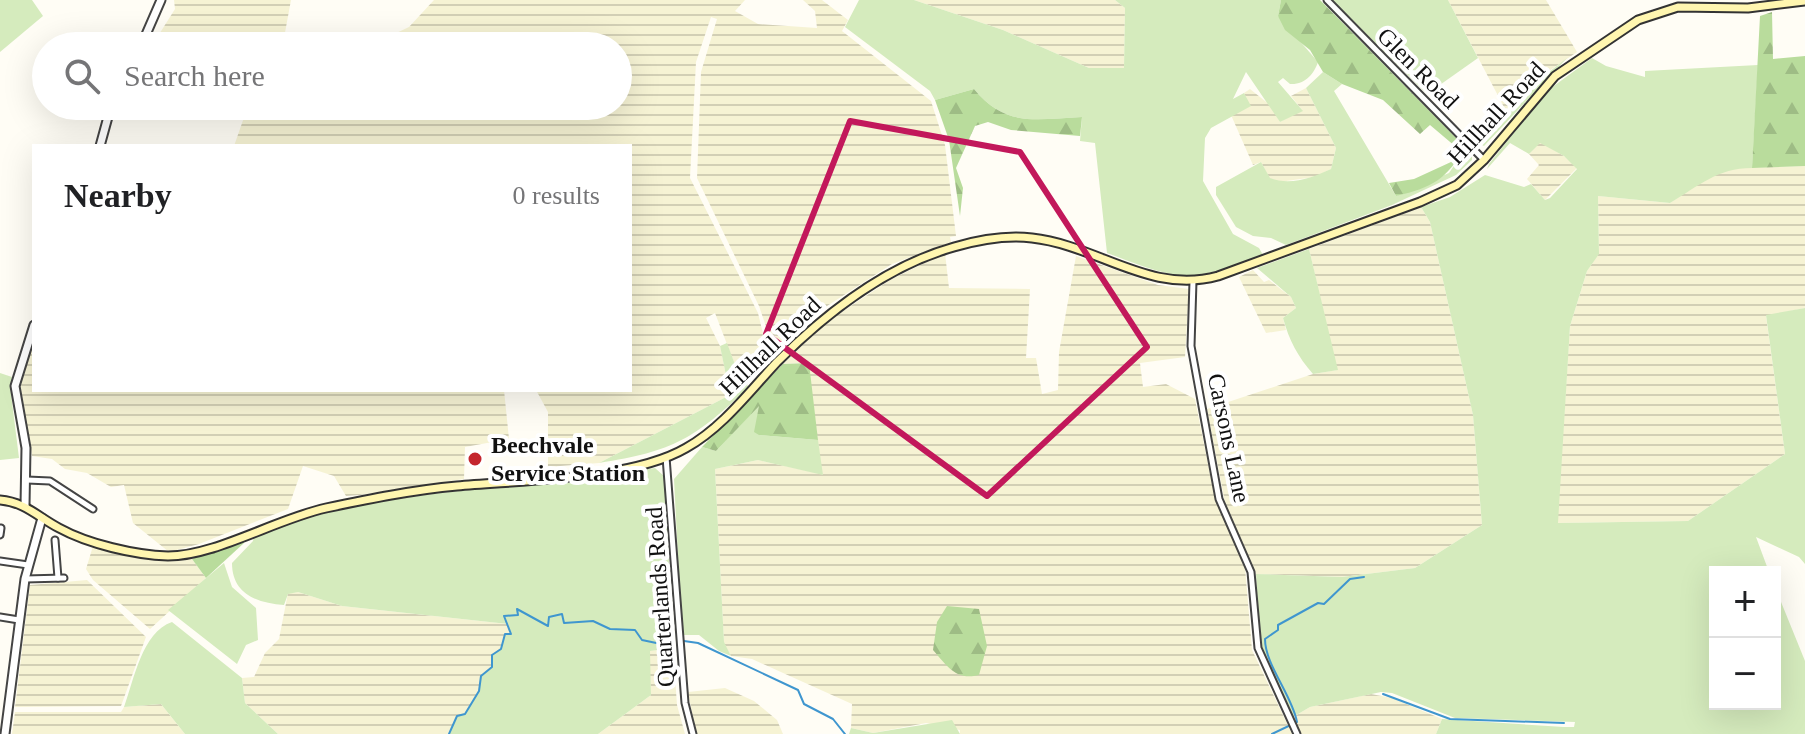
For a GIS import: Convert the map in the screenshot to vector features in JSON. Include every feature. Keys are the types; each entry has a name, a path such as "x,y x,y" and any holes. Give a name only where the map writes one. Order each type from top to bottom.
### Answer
{"main road":[{"name":"Hillhall Road","path":"25,506 65,531 127,549 179,555 221,545 281,520 372,499 582,473 666,457 684,449 714,427 824,319 889,274 930,254 972,242 1032,237 1151,276 1193,281 1238,269 1457,185 1484,160 1555,76 1638,20 1678,7 1748,8 1805,1"},
{"path":"0,500 25,506"}],"street":[{"path":"147,32 161,0"},
{"name":"Glen Road","path":"1327,0 1484,160"},
{"path":"101,144 107,120"},
{"name":"Carsons Lane","path":"1193,281 1191,346 1219,499 1251,572 1258,648 1296,731"},
{"path":"25,506 24,431 15,386 32,331"},
{"name":"Quarterlands Road","path":"666,457 685,703 693,734"},
{"path":"27,480 50,481 93,509"},
{"path":"5,734 25,579 42,518"},
{"path":"0,535 1,528"},
{"path":"25,579 61,578 55,540"},
{"path":"0,561 28,565"},
{"path":"0,617 19,620"}],"highlighted area":[{"path":"850,121 1020,152 1147,347 987,496 766,334"}],"shaded area":[{"path":"174,0 291,0 285,32 161,32 175,9"},
{"path":"434,0 745,0 735,11 758,24 817,28 815,11 803,0 822,0 848,20 842,31 931,101 945,145 956,236 950,237 951,242 892,264 827,306 784,343 773,347 759,306 697,178 701,72 717,19 711,17 696,62 690,178 758,313 765,342 763,356 747,385 740,378 715,313 706,318 720,346 730,395 599,463 548,467 548,412 537,392 632,392 632,144 235,144 243,120 632,120 632,32 398,32 409,27"},
{"path":"914,0 1115,0 1125,8 1124,68 1089,68 1003,30"},
{"path":"1448,0 1546,0 1577,52 1543,75 1506,111"},
{"path":"1306,88 1336,148 1331,169 1315,177 1279,182 1270,179 1261,162 1253,165 1231,115 1250,106 1244,93 1250,89 1270,105 1280,122 1302,110 1291,96"},
{"path":"1540,142 1577,168 1545,200 1527,179 1539,165 1529,154"},
{"path":"1805,166 1805,308 1766,316 1785,454 1688,521 1557,523 1570,326 1587,271 1599,253 1598,196 1670,203 1710,175 1736,168"},
{"path":"1421,207 1430,222 1473,415 1482,525 1415,568 1342,577 1256,574 1225,503 1207,409 1313,374 1337,370 1309,249"},
{"path":"945,253 949,288 1030,289 1026,358 1036,358 1042,394 1058,390 1059,352 1076,256 1158,285 1189,289 1185,357 1140,363 1143,387 1166,384 1195,399 1212,484 1245,567 1252,650 1292,734 960,734 960,730 926,723 873,733 851,728 852,704 752,659 731,656 724,643 715,469 758,460 822,474 808,363 783,364 822,325 890,280"},
{"path":"1253,270 1264,282 1269,280 1291,297 1296,308 1283,318 1286,330 1266,333 1239,277"},
{"path":"32,343 32,392 504,392 509,439 465,447 464,479 360,495 346,496 334,476 303,466 288,509 199,544 169,552 133,523 124,485 111,487 87,473 65,469 52,459 32,456 19,381"},
{"path":"93,546 149,560 192,559 206,578 150,629 93,580 86,569"},
{"path":"87,580 146,637 121,706 15,707 30,585"},
{"path":"298,592 342,606 508,624 511,634 506,634 501,649 493,655 492,667 481,676 479,691 465,714 457,716 449,734 278,734 245,703 242,678 254,677 265,653 279,639 288,593"},
{"path":"673,648 677,705 685,734 598,734 651,695 649,651"},
{"path":"725,688 754,701 777,720 783,734 696,734 688,692"},
{"path":"1371,694 1392,698 1442,719 1436,734 1300,734 1293,717 1310,707"},
{"path":"161,704 185,734 12,734 15,712 121,712 124,707"}],"green space":[{"path":"0,0 32,0 43,16 0,52"},
{"path":"859,0 914,0 1003,30 1089,68 1124,68 1125,8 1115,0 1281,0 1278,16 1318,62 1304,81 1290,84 1283,78 1278,82 1303,111 1280,122 1246,72 1233,99 1244,93 1251,106 1211,128 1205,138 1203,181 1233,234 1259,248 1263,255 1217,271 1185,275 1169,274 1107,253 1095,143 1080,141 1082,117 1036,119 1010,116 986,101 974,89 935,100 930,91 845,27"},
{"path":"1281,0 1320,0 1466,148 1444,175 1420,189 1396,196 1389,183 1414,179 1451,162 1456,147 1430,125 1420,134 1383,100 1342,84 1323,72 1310,50 1285,30 1278,16"},
{"path":"1332,0 1448,0 1478,58 1427,94"},
{"path":"1772,12 1773,59 1805,56 1805,166 1752,168 1760,16"},
{"path":"1567,58 1484,146 1474,141 1492,130 1522,93"},
{"path":"1592,58 1606,66 1645,77 1645,71 1758,65 1752,168 1718,175 1670,203 1598,196 1599,254 1587,271 1570,326 1558,523 1688,521 1785,454 1766,315 1805,308 1805,564 1799,557 1756,537 1767,566 1709,566 1709,710 1781,710 1781,602 1805,661 1805,734 1436,734 1442,719 1564,727 1574,727 1575,722 1455,718 1392,693 1381,692 1310,707 1293,717 1260,647 1256,574 1342,577 1415,568 1482,525 1473,415 1430,222 1421,207 1450,197 1485,175 1524,187 1531,184 1545,200 1550,198 1577,169 1564,156 1540,143 1529,154 1510,143 1487,169 1547,91"},
{"path":"1323,72 1342,84 1334,91 1396,196 1449,173 1466,148 1472,152 1472,160 1456,175 1392,205 1286,245 1271,238 1253,236 1236,227 1216,195 1216,187 1261,162 1270,178 1285,181 1309,178 1331,169 1336,148 1306,88"},
{"path":"974,89 998,110 1010,116 1036,119 1082,117 1080,136 1011,130 988,122 975,126 956,168 963,188 960,216 949,140 935,100"},
{"path":"1309,249 1338,370 1313,374 1295,348 1283,318 1296,308 1291,297 1257,268"},
{"path":"727,343 740,378 749,387 713,419 682,440 646,453 599,463 730,395 720,346"},
{"path":"809,363 818,440 759,435 754,432 759,406 716,451 702,447 783,364"},
{"path":"0,373 12,377 10,386 19,458 0,460"},
{"path":"760,404 759,435 818,440 823,475 758,460 715,469 724,642 731,656 719,651 699,635 682,635 674,479 702,447 716,451"},
{"path":"655,468 665,477 673,648 650,651 651,695 598,734 449,734 457,716 465,714 479,691 481,676 492,667 492,655 501,648 505,634 511,634 508,624 342,606 298,592 288,594 284,605 274,604 248,595 233,574 232,563 253,541 254,534 325,513 448,492"},
{"path":"241,539 244,543 206,578 192,559"},
{"path":"224,563 232,587 256,608 258,640 246,645 237,664 168,610"},
{"path":"947,606 979,609 987,646 979,675 958,674 933,650 937,622"},
{"path":"172,622 242,678 245,703 278,734 185,734 161,704 124,707 146,646 162,627"},
{"path":"952,720 960,734 849,734 851,728 873,733"}],"waterway":[{"path":"1272,734 1297,722 1269,659 1265,639 1278,630 1278,625 1318,603 1324,604 1350,579 1364,577"},
{"path":"449,734 457,716 465,714 479,691 481,676 492,667 492,655 501,649 505,634 511,634 504,616 518,615 517,609 548,626 549,617 562,614 564,623 593,621 610,629 635,630 642,640 661,644 674,641"},
{"path":"684,641 698,643 798,690 804,704 833,719 845,734"},
{"path":"1383,694 1450,719 1564,723"}],"place":[{"name":"Beechvale Service Station","path":"475,459"}]}
